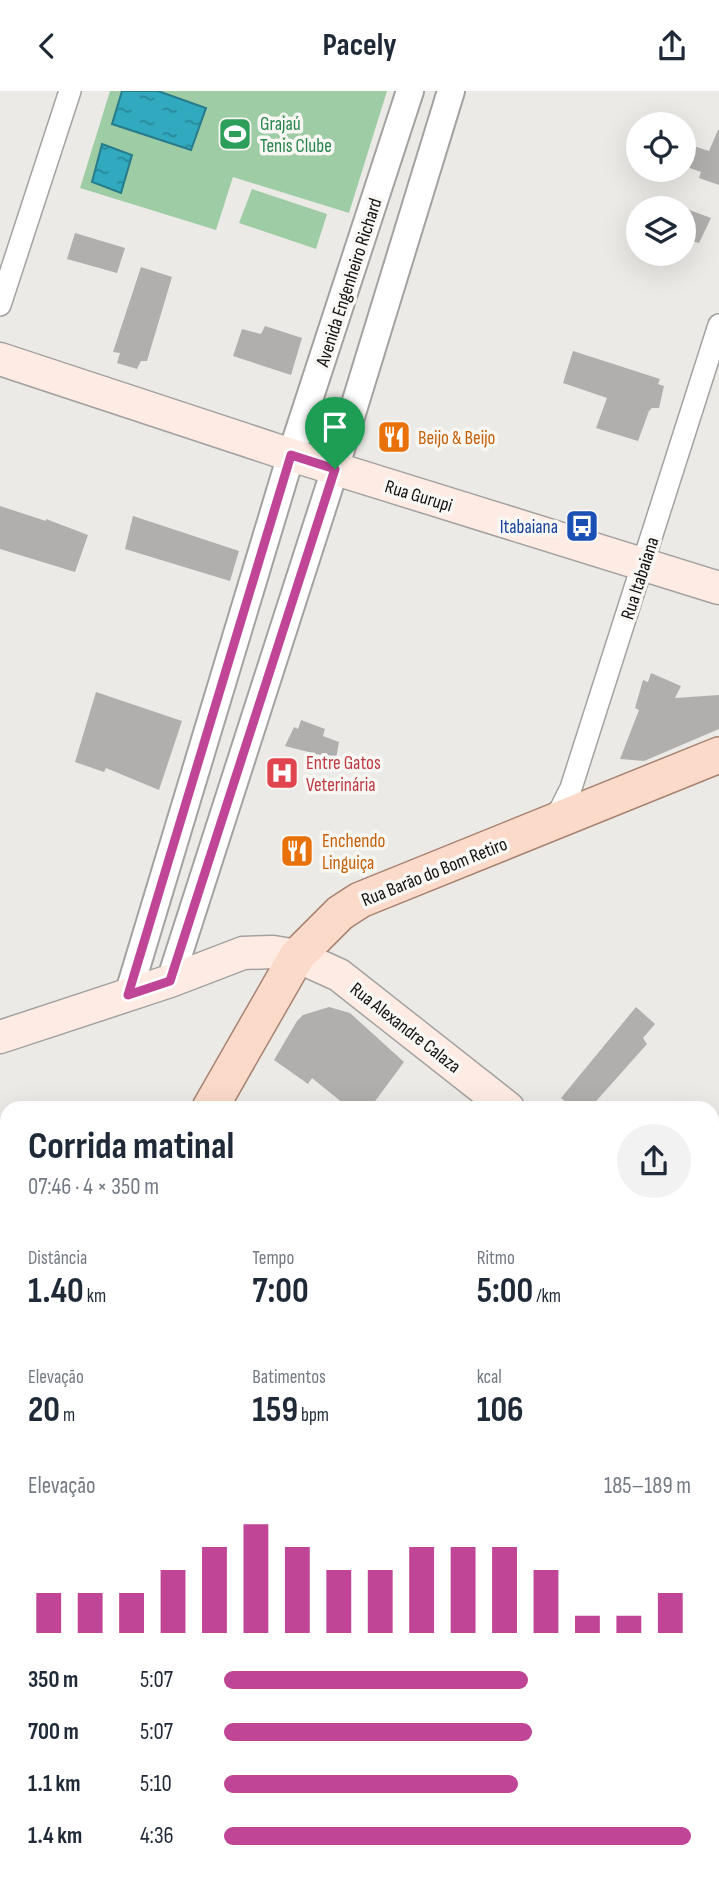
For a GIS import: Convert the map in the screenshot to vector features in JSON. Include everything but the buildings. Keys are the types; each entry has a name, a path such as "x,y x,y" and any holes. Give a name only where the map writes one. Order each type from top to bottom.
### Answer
{"main road":[{"name":"Rua Gurupi","path":"0,359 291,455 719,588"},
{"name":"Rua Barão do Bom Retiro","path":"214,1101 297,956 340,913 360,900 719,755"},
{"path":"0,1037 170,981 243,953 259,951 297,956"},
{"name":"Rua Alexandre Calaza","path":"297,956 339,975 499,1101"}],"street":[{"path":"0,305 71,91"},
{"name":"Avenida Engenheiro Richard","path":"128,995 291,455 410,91"},
{"path":"170,981 335,469 451,91"},
{"name":"Rua Itabaiana","path":"546,825 561,808 571,788 719,324"}],"green space":[{"name":"Grajaú Tenis Clube","path":"110,91 387,91 349,213 233,177 216,230 80,188"},
{"path":"252,189 327,214 316,249 239,223"}],"water":[{"path":"122,91 158,91 206,108 191,150 112,124"},
{"path":"102,144 132,155 121,193 92,182"}],"place":[{"name":"Grajaú Tenis Clube","path":"235,134"},
{"name":"Beijo & Beijo","path":"394,437"},
{"name":"Itabaiana","path":"582,526"},
{"name":"Entre Gatos Veterinária","path":"282,773"},
{"name":"Enchendo Linguiça","path":"297,851"}],"route":[{"path":"291,455 335,469 170,981 128,995 291,455"}]}
